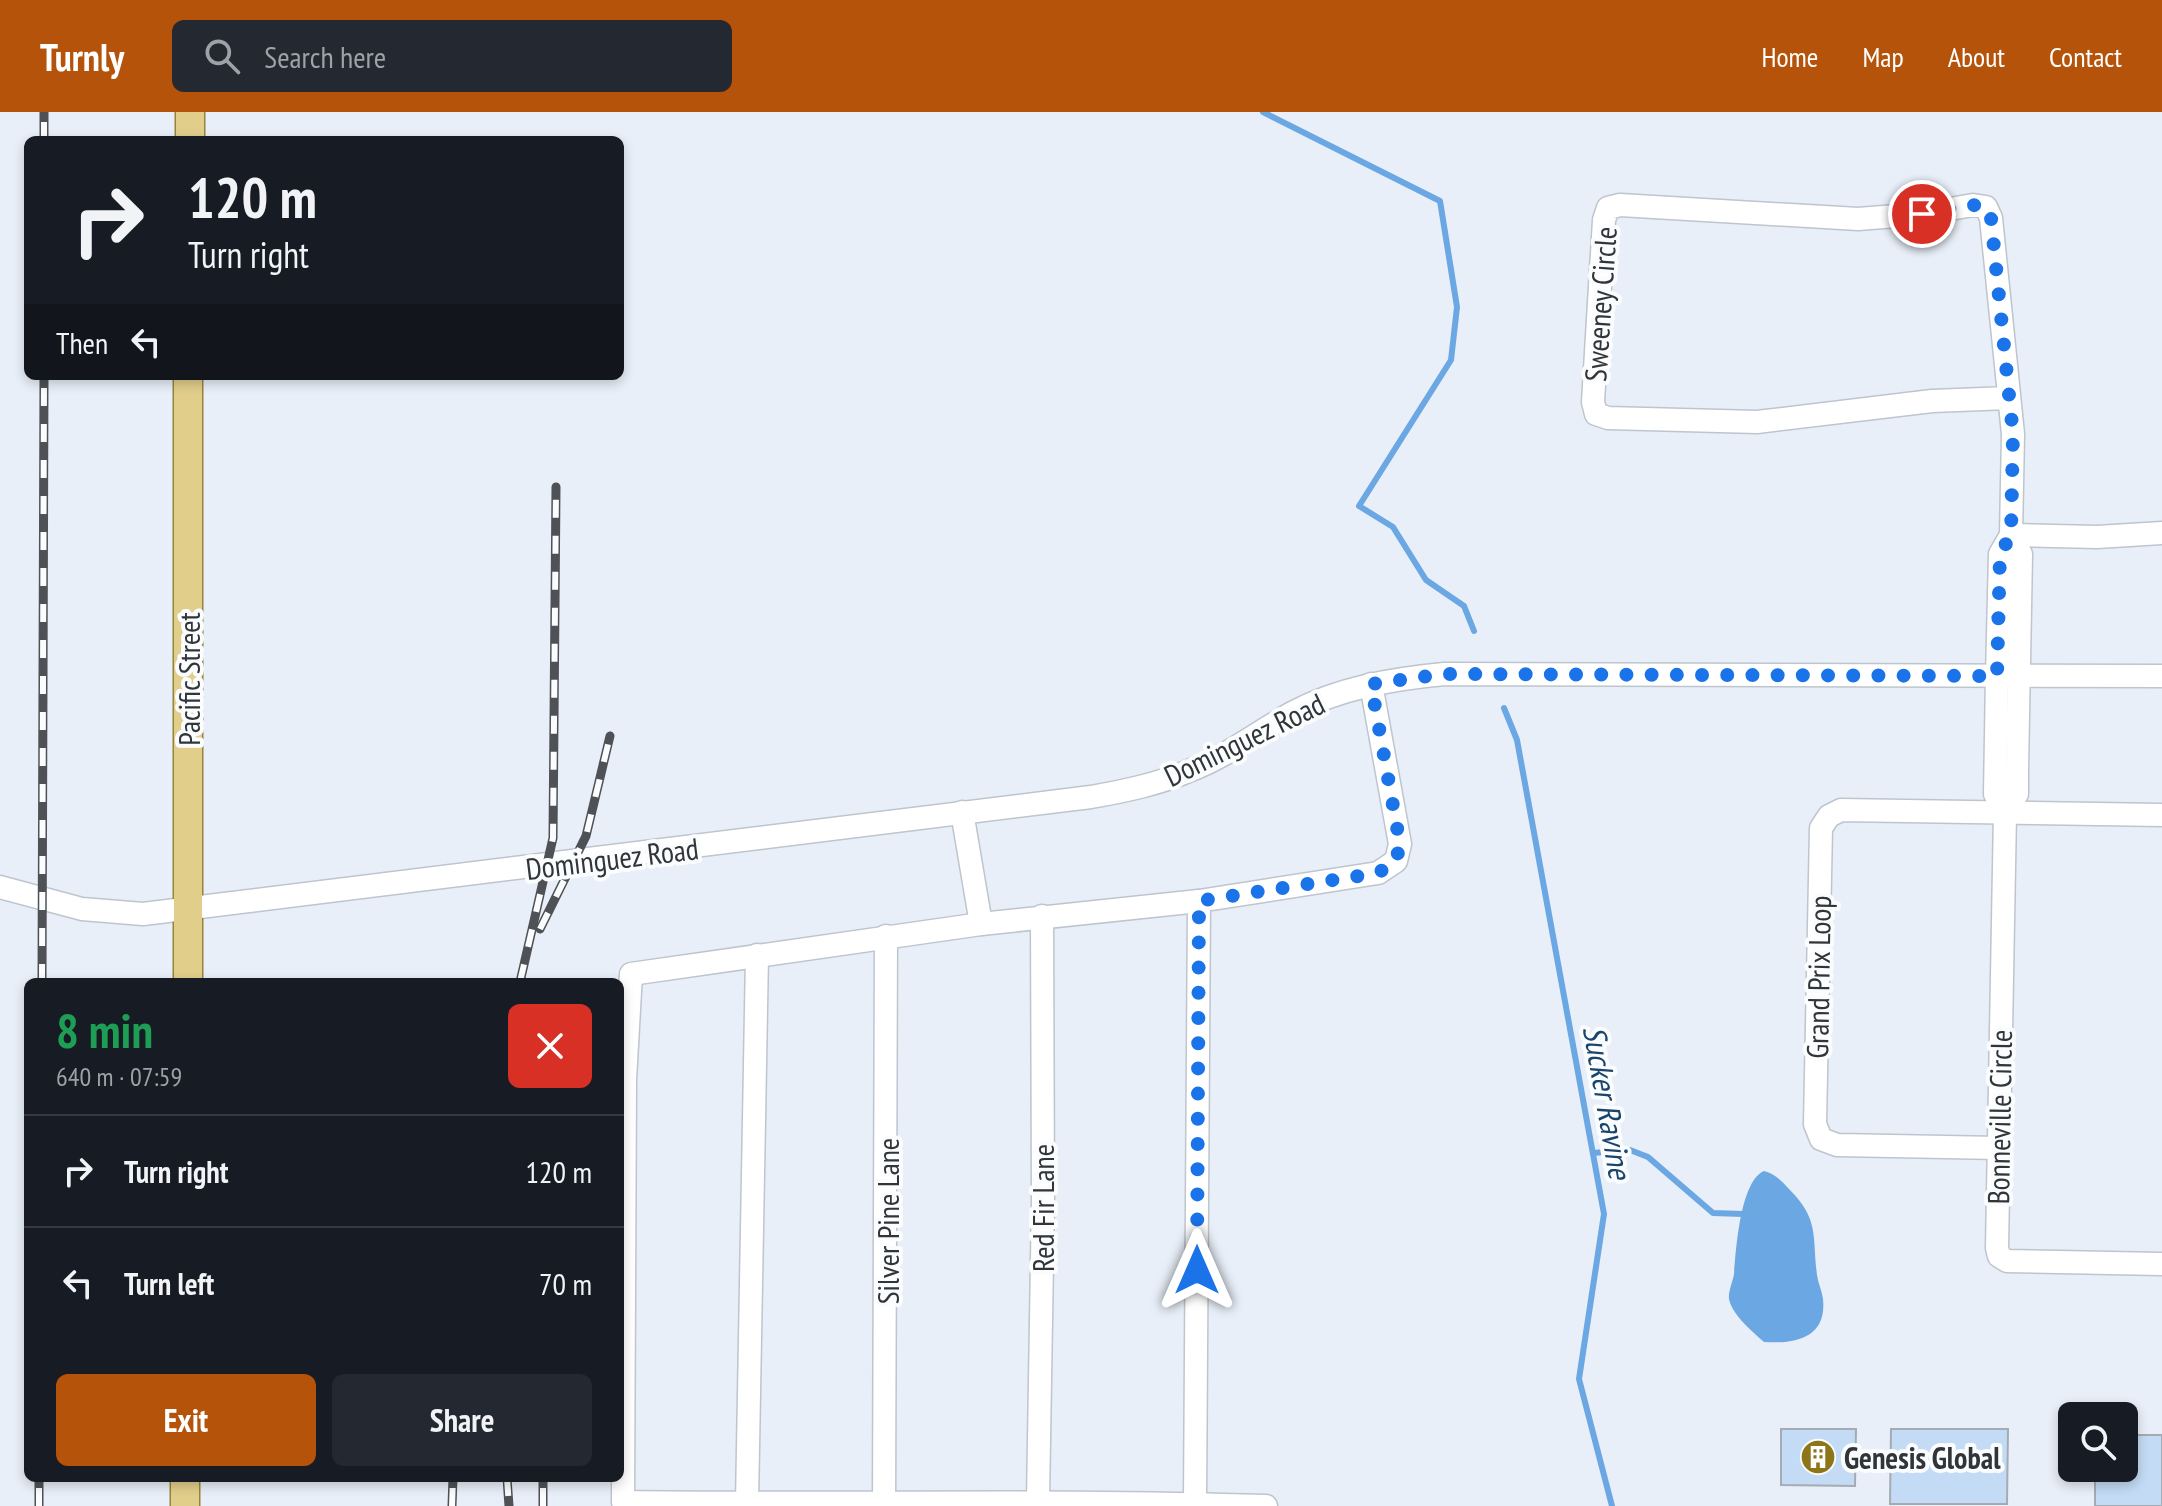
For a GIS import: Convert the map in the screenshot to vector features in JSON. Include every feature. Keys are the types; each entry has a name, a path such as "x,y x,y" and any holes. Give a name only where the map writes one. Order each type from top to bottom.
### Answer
{"main road":[{"path":"190,112 190,136"},
{"name":"Pacific Street","path":"188,380 188,978"},
{"path":"185,1482 185,1506"}],"street":[{"name":"Sweeney Circle","path":"2008,676 2000,554 2011,535 2013,434 1991,218 1986,207 1973,205 1922,214 1858,219 1620,205 1608,208 1604,220 1593,402 1596,414 1608,418 1757,422 1932,401 2009,398"},
{"path":"2011,535 2097,537 2162,533"},
{"name":"Dominguez Road","path":"0,887 82,909 130,915 189,910 1137,788 1192,770 1294,712 1371,684 1444,674 2162,676"},
{"name":"Bonneville Circle","path":"2008,676 1995,794 2005,813 1999,1256 2007,1261 2162,1264"},
{"path":"624,1291 625,1080 631,974 886,936 1042,916 1199,901 1378,873 1396,861 1400,844 1371,684"},
{"name":"Grand Prix Loop","path":"1999,1148 1837,1145 1821,1139 1815,1124 1821,828 1829,816 1841,810 2005,813"},
{"path":"962,812 981,924"},
{"path":"2005,813 2162,815"},
{"path":"1195,1504 1199,901"},
{"name":"Red Fir Lane","path":"1038,1501 1043,1200 1042,916"},
{"name":"Silver Pine Lane","path":"884,1506 886,936"},
{"path":"747,1503 757,955"},
{"path":"623,1482 623,1502 884,1506 1038,1501 1266,1506"}],"water":[{"path":"1764,1171 1784,1183 1806,1210 1813,1229 1817,1275 1823,1299 1823,1312 1814,1330 1807,1336 1787,1342 1764,1342 1738,1317 1729,1299 1744,1202 1756,1177"}],"building":[{"name":"Genesis Global","path":"1781,1429 1856,1429 1855,1486 1781,1485"},
{"path":"1891,1429 2008,1429 2007,1504 1890,1504"},
{"path":"2138,1435 2162,1435 2162,1506 2095,1506 2095,1482 2138,1482"}],"waterway":[{"name":"Sucker Ravine","path":"1263,112 1440,201 1457,307 1451,360 1359,506 1393,527 1426,580 1464,606 1474,631"},
{"name":"Sucker Ravine","path":"1504,708 1517,740 1604,1214 1579,1379 1612,1506"},
{"path":"1593,1153 1630,1150 1648,1157 1713,1213 1743,1214"}],"railway":[{"path":"44,112 44,136"},
{"path":"42,978 44,380"},
{"path":"521,978 553,838 556,487"},
{"path":"540,929 586,836 610,736"},
{"path":"39,1482 39,1506"},
{"path":"452,1506 453,1482"},
{"path":"507,1482 509,1506"},
{"path":"543,1482 543,1506"}],"place":[{"name":"Genesis Global","path":"1818,1457"}],"route":[{"path":"1197,1270 1199,901 1298,883 1378,873 1396,861 1400,844 1371,684 1444,674 1997,676 2000,554 2011,535 2013,434 2007,353 1990,232 1991,218 1986,207 1973,205 1922,214"}]}
